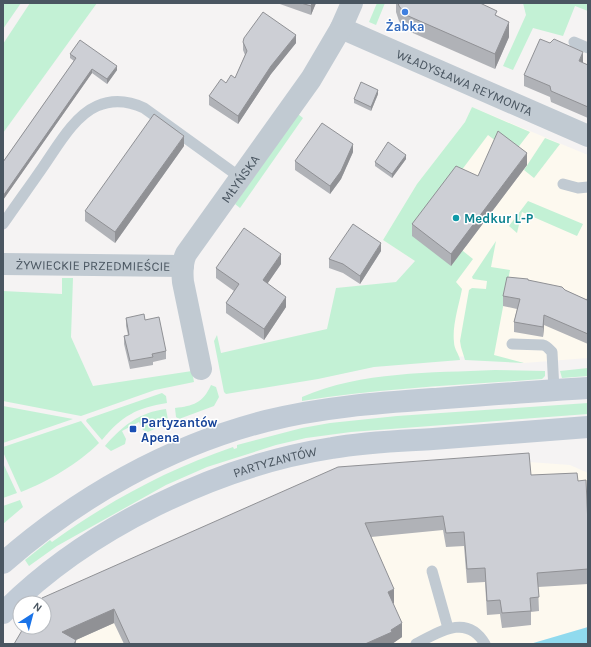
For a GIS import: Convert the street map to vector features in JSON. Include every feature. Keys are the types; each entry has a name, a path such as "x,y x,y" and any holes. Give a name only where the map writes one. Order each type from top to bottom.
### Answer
{"main road":[{"path":"3,563 51,524 110,485 185,449 266,421 333,408 377,403 588,388"},
{"name":"PARTYZANTÓW","path":"3,613 60,564 119,525 153,507 201,485 246,468 288,456 333,448 384,442 588,427"}],"street":[{"name":"MŁYŃSKA","path":"201,369 183,282 182,266 186,254 311,79 342,28 352,3"},
{"name":"WŁADYSŁAWA REYMONTA","path":"342,28 588,136"},
{"name":"ŻYWIECKIE PRZEDMIEŚCIE","path":"3,264 182,266"}],"lane":[{"path":"574,42 588,48"},
{"path":"3,224 69,130 88,110 98,105 111,102 123,101 133,103 144,108 240,178"},
{"path":"563,184 578,188 588,187"},
{"path":"512,344 543,345 552,352 554,390"},
{"path":"432,571 448,628"},
{"path":"416,644 448,628 461,627 472,630 482,638 485,644"}],"shaded area":[{"path":"472,107 588,155 588,358 524,363 494,356 430,357 415,261 383,240 417,184 465,122"},
{"path":"529,462 570,465 588,473 588,627 530,644 14,644 30,635 52,635 52,624"}],"green space":[{"path":"3,3 21,3 3,29"},
{"path":"30,3 97,3 3,133 3,44"},
{"path":"377,3 385,3 376,25 369,22"},
{"path":"523,3 588,3 588,11 575,6 563,36 533,28 513,70 503,66 526,15"},
{"path":"472,107 530,132 513,154 488,135 446,191 463,251 473,259 456,282 462,289 455,322 454,336 454,345 460,360 374,367 318,379 226,394 224,392 214,341 217,335 221,353 327,329 336,288 396,282 415,261 383,240 417,184 465,122"},
{"path":"298,114 303,118 240,208 235,204"},
{"path":"545,138 560,144 534,178 524,170"},
{"path":"528,201 583,224 577,236 522,212 517,233 509,226"},
{"path":"496,241 491,267 510,270 494,355 524,363 465,360 461,347 460,341 469,290 472,288 486,289 487,281 473,279 472,277"},
{"path":"62,278 73,278 71,337 93,386 192,371 194,382 155,390 81,416 3,401 3,291 62,294"},
{"path":"588,368 588,376 562,378 560,371"},
{"path":"495,370 545,371 545,376 542,379 392,390 302,401 302,397 325,388 348,382 397,375"},
{"path":"211,385 216,387 219,397 214,406 179,419 176,417 175,408 192,405 201,400"},
{"path":"162,393 166,396 167,403 156,405 130,414 116,425 102,440 86,421 87,419"},
{"path":"588,403 588,414 351,432 306,438 276,445 207,467 166,485 57,546 29,566 25,560 50,540 52,542 95,513 161,476 208,456 233,447 234,449 237,448 237,445 302,428 330,423 397,416"},
{"path":"3,406 73,419 3,443"},
{"path":"166,409 168,420 165,424 148,432 143,430 139,422 122,431 126,439 125,444 111,451 105,446 118,432 132,421 148,413"},
{"path":"81,421 99,443 82,458 62,471 21,492 3,452 3,447"},
{"path":"3,463 17,493 3,498"},
{"path":"20,500 23,507 3,524 3,506"}],"water":[{"path":"588,627 588,644 530,644"}],"building":[{"path":"301,3 312,3 311,6"},
{"path":"398,3 480,3 497,11 495,15 509,22 495,54 406,15"},
{"path":"263,12 296,35 271,66 238,116 209,96 221,79 226,83 231,75 235,78 247,51 243,42 244,38"},
{"path":"540,39 550,43 554,39 583,52 579,61 588,65 588,107 551,91 550,86 524,75"},
{"path":"80,40 117,66 107,79 92,69 3,196 3,162 76,58 70,54"},
{"path":"361,82 378,90 371,107 354,99"},
{"path":"154,114 184,136 115,232 85,211"},
{"path":"322,123 353,144 341,171 330,186 295,161"},
{"name":"Medkur L-P","path":"498,131 527,153 451,254 412,224 456,166 478,176"},
{"path":"388,142 406,155 392,174 375,162"},
{"path":"353,224 381,243 360,276 343,264 329,259"},
{"path":"244,228 281,254 263,280 286,297 264,329 226,303 239,284 216,268"},
{"path":"507,277 528,279 562,287 565,290 587,300 588,296 588,334 544,315 543,327 514,322 520,299 503,296"},
{"path":"144,314 145,320 159,317 166,351 152,354 153,357 130,361 124,336 129,335 126,318"},
{"path":"529,453 531,475 577,473 578,481 586,480 588,569 537,573 539,597 530,598 531,611 502,613 500,600 487,601 485,568 467,569 464,532 446,533 443,516 365,523 394,589 388,592 402,623 391,630 392,632 365,644 130,644 114,609 62,632 76,640 74,644 14,644 19,635 52,635 52,595 49,595 338,467"}],"place":[{"name":"Żabka","path":"405,12"},
{"name":"Medkur L-P","path":"456,218"},
{"name":"Partyzantów Apena","path":"133,429"}]}
